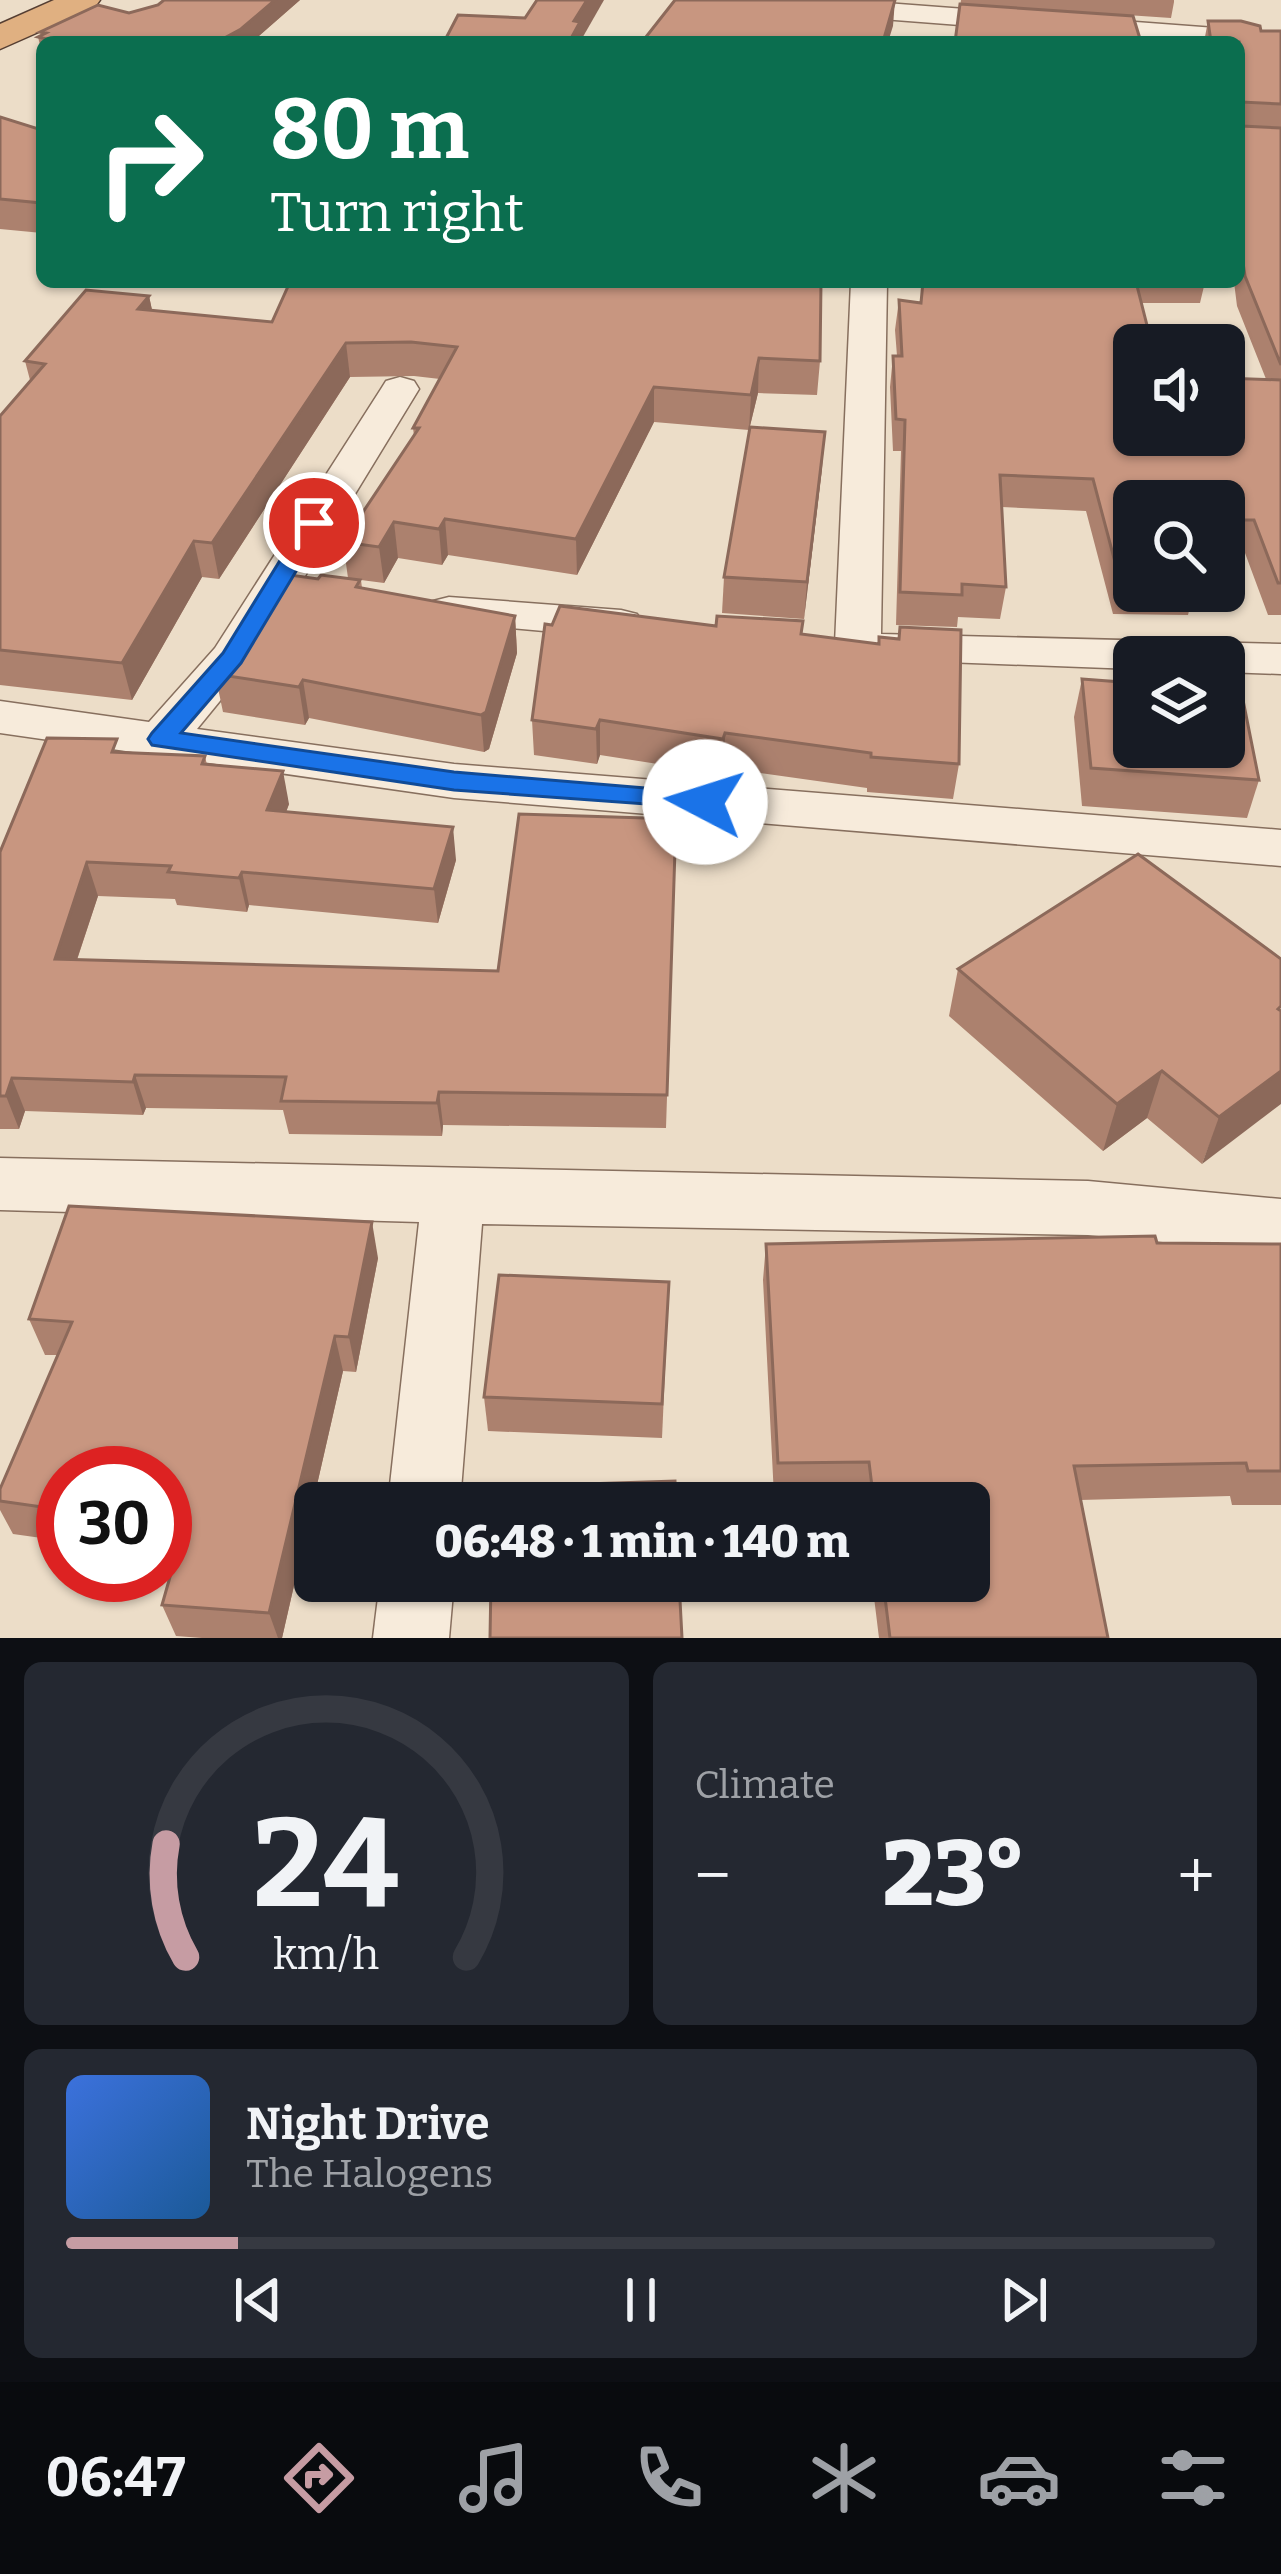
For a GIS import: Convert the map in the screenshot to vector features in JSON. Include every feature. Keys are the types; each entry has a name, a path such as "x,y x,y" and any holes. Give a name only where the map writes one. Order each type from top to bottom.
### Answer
{"highway":[{"path":"0,38 83,0"}],"street":[{"path":"738,0 1213,36"},
{"path":"819,36 829,8"},
{"path":"1245,38 1281,41"},
{"path":"858,644 868,288"},
{"path":"161,739 232,658 400,389"},
{"path":"275,587 321,594"},
{"path":"414,608 673,628"},
{"path":"812,640 1281,658"},
{"path":"0,717 454,781 1281,848"},
{"path":"0,1184 1088,1208 1281,1226"},
{"path":"426,1482 453,1197"},
{"path":"412,1638 415,1602"}],"building":[{"path":"164,0 275,0 228,36 40,36 98,5 129,13"},
{"path":"537,0 587,0 574,21 580,22 572,36 447,36 458,15 525,18"},
{"path":"675,0 895,0 885,36 647,36"},
{"path":"960,4 1133,16 1139,36 956,36"},
{"path":"1208,21 1241,21 1260,26 1261,31 1281,31 1281,104 1245,102 1245,36 1210,36"},
{"path":"0,117 36,128 36,202 0,199"},
{"path":"1245,126 1281,128 1281,365 1245,276"},
{"path":"287,288 821,288 820,361 759,358 751,395 654,387 576,539 445,519 439,529 394,522 379,547 343,542 419,428 413,428 457,347 346,343 212,543 194,541 122,663 0,650 0,416 45,364 25,361 86,290 149,296 138,309 272,322"},
{"path":"922,288 1138,288 1147,324 1113,324 1113,456 1245,456 1245,379 1281,380 1281,583 1254,520 1245,520 1245,480 1113,480 1113,555 1093,479 1000,475 1006,587 962,584 962,595 900,592 905,420 896,419 893,356 902,356 899,300 921,303"},
{"path":"750,427 825,432 807,582 724,577"},
{"path":"283,574 360,580 356,587 515,616 486,712 481,715 303,680 299,687 215,674"},
{"path":"560,606 716,626 717,616 803,621 801,634 879,644 879,637 899,639 900,627 961,630 959,764 871,757 871,753 725,733 723,739 600,720 596,729 532,720 545,624 552,625"},
{"path":"1082,679 1113,681 1113,768 1245,768 1245,710 1259,780 1091,768"},
{"path":"47,738 117,739 112,752 205,756 202,764 283,771 267,810 453,827 434,889 242,872 239,878 168,872 171,866 87,862 55,959 498,971 519,814 676,819 667,1095 439,1092 437,1103 281,1101 286,1077 135,1075 133,1082 12,1078 6,1096 0,1096 0,852"},
{"path":"1138,854 1281,959 1281,1071 1219,1117 1162,1071 1117,1104 958,969"},
{"path":"69,1206 372,1222 349,1337 335,1336 300,1482 294,1482 294,1508 269,1613 162,1605 192,1602 192,1446 36,1446 36,1506 0,1501 0,1489 72,1322 29,1319"},
{"path":"1155,1236 1157,1243 1281,1244 1281,1471 1248,1471 1246,1463 1074,1466 1108,1638 890,1638 886,1602 990,1602 990,1482 871,1482 869,1462 778,1463 766,1244"},
{"path":"499,1275 669,1282 662,1404 484,1397"},
{"path":"491,1602 680,1602 682,1638 490,1638"}],"route":[{"path":"314,523 232,658 161,739 454,781 705,802"}]}
